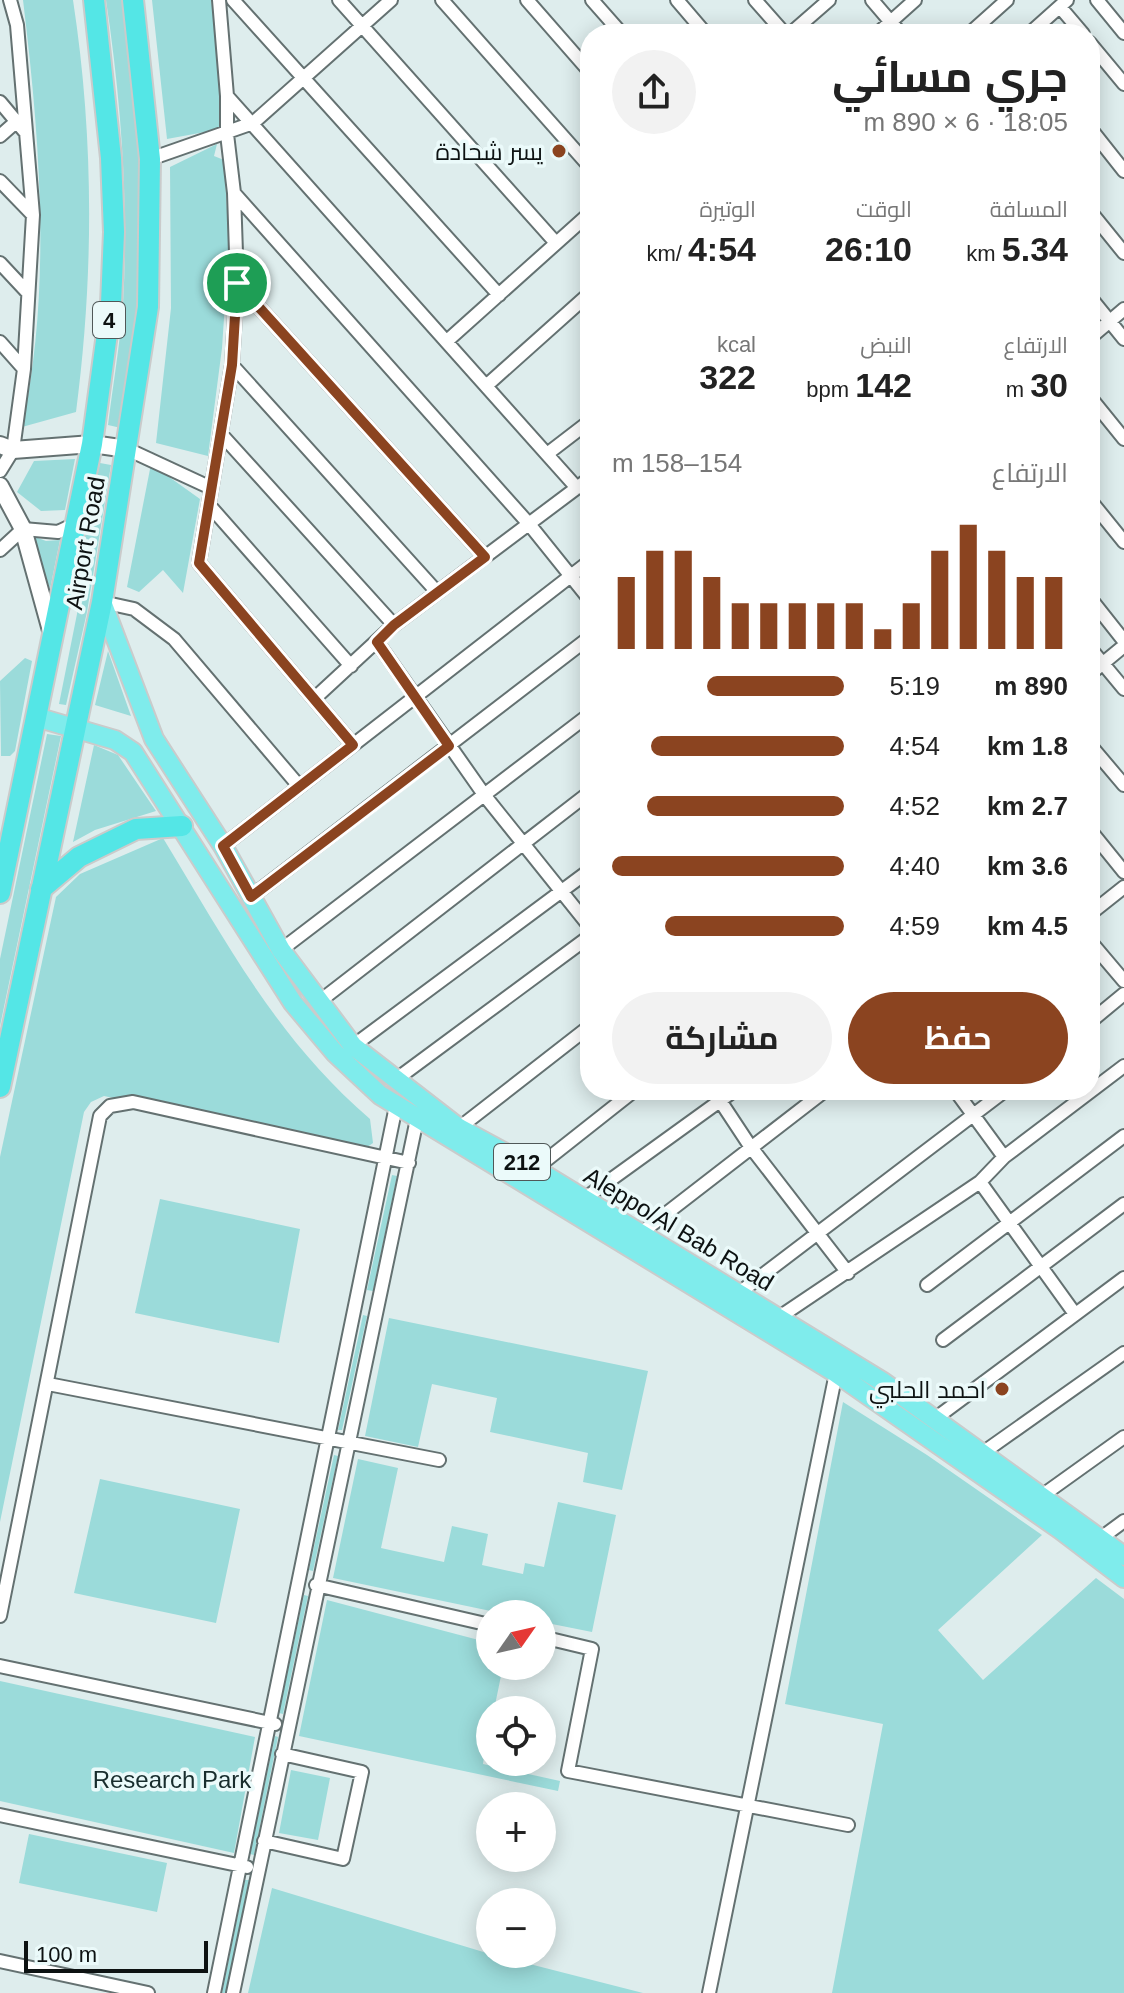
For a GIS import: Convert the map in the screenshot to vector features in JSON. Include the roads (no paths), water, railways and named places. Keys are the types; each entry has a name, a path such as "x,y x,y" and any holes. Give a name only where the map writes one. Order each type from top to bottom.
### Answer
{"highway":[{"name":"Airport Road","path":"0,893 92,444 111,304 114,232 111,158 94,0"},
{"name":"Airport Road","path":"0,1087 102,602 148,307 150,159 133,0"},
{"path":"41,889 79,857 136,829 182,826"}],"main road":[{"path":"7,448 92,444 127,449"},
{"path":"0,486 23,529 52,637"},
{"name":"Aleppo/Al Bab Road","path":"102,602 154,739 223,846 281,950 353,1046 394,1081 459,1128 535,1169 641,1233 936,1418 1124,1556"},
{"name":"Aleppo/Al Bab Road","path":"36,717 115,740 133,752 293,1003 335,1053 396,1106 836,1373 1061,1530 1124,1578"},
{"path":"133,752 154,739"}],"street":[{"path":"0,471 24,369 33,215 17,25 10,0"},
{"path":"219,0 227,134 234,193 237,283 232,365 209,487 199,563 353,745"},
{"path":"233,0 301,79 499,295"},
{"path":"339,0 556,243"},
{"path":"150,159 253,123 391,0"},
{"path":"442,0 580,156"},
{"path":"527,0 580,61"},
{"path":"592,0 613,24"},
{"path":"677,0 697,24"},
{"path":"755,0 778,24"},
{"path":"799,24 829,0"},
{"path":"872,0 890,22 915,0"},
{"path":"980,24 1007,0"},
{"path":"1097,0 1124,33"},
{"path":"1040,24 1064,3 1077,24"},
{"path":"0,6 17,25"},
{"path":"1100,55 1124,84"},
{"path":"227,96 577,488"},
{"path":"0,102 27,133"},
{"path":"0,136 17,121"},
{"path":"1100,141 1124,171"},
{"path":"0,181 33,215"},
{"path":"234,193 529,524 580,588"},
{"path":"447,341 580,222"},
{"path":"1100,223 1124,253"},
{"path":"0,263 28,293"},
{"path":"237,283 485,557"},
{"path":"486,386 580,302"},
{"path":"1100,329 1124,309"},
{"path":"1100,310 1124,339"},
{"path":"0,342 24,369"},
{"path":"232,365 437,592"},
{"path":"1100,409 1124,439"},
{"path":"547,454 580,429"},
{"path":"221,434 394,625"},
{"path":"127,449 209,487"},
{"path":"315,698 394,625 580,486"},
{"path":"209,505 351,666"},
{"path":"1100,512 1124,542"},
{"path":"0,550 23,529 58,532 75,524"},
{"path":"223,846 580,568"},
{"path":"102,602 134,609 174,639 299,786"},
{"path":"1100,612 1124,644 1100,666"},
{"path":"377,642 485,796 580,915"},
{"path":"251,897 580,645"},
{"path":"1100,660 1124,689"},
{"path":"281,950 580,722"},
{"path":"1100,761 1124,785"},
{"path":"320,1001 580,800"},
{"path":"1100,845 1124,872"},
{"path":"353,1046 580,878"},
{"path":"1100,906 1124,887"},
{"path":"394,1081 580,943"},
{"path":"1100,953 1124,981"},
{"path":"1100,1014 1124,994"},
{"path":"459,1128 580,1034"},
{"path":"1100,1084 1124,1066"},
{"path":"535,1169 622,1100"},
{"path":"584,1199 711,1100"},
{"path":"720,1100 750,1146 848,1273"},
{"path":"641,1233 812,1100"},
{"path":"962,1100 1004,1157"},
{"path":"739,1293 994,1100"},
{"path":"778,1318 980,1182 1004,1157 1079,1100"},
{"path":"0,1616 100,1116 110,1106 133,1102 409,1163"},
{"path":"214,1993 396,1106"},
{"path":"233,1993 316,1585 417,1119"},
{"path":"927,1285 1124,1136"},
{"path":"980,1182 1075,1314"},
{"path":"943,1340 1124,1204"},
{"path":"936,1418 1124,1278"},
{"path":"984,1452 1124,1353"},
{"path":"709,1993 836,1373"},
{"path":"48,1384 439,1460"},
{"path":"1043,1495 1124,1437"},
{"path":"1101,1538 1124,1521"},
{"path":"316,1585 476,1622"},
{"path":"556,1640 592,1649 568,1771 848,1825"},
{"path":"0,1666 288,1727"},
{"path":"264,1841 343,1859 362,1772 282,1754"},
{"path":"0,1815 258,1870"},
{"path":"0,1961 148,1993"}],"place":[{"name":"يسر شحادة","path":"559,151"},
{"name":"احمد الحلبي","path":"1002,1389"}],"park label":[{"name":"Research Park","path":"172,1779"}]}
